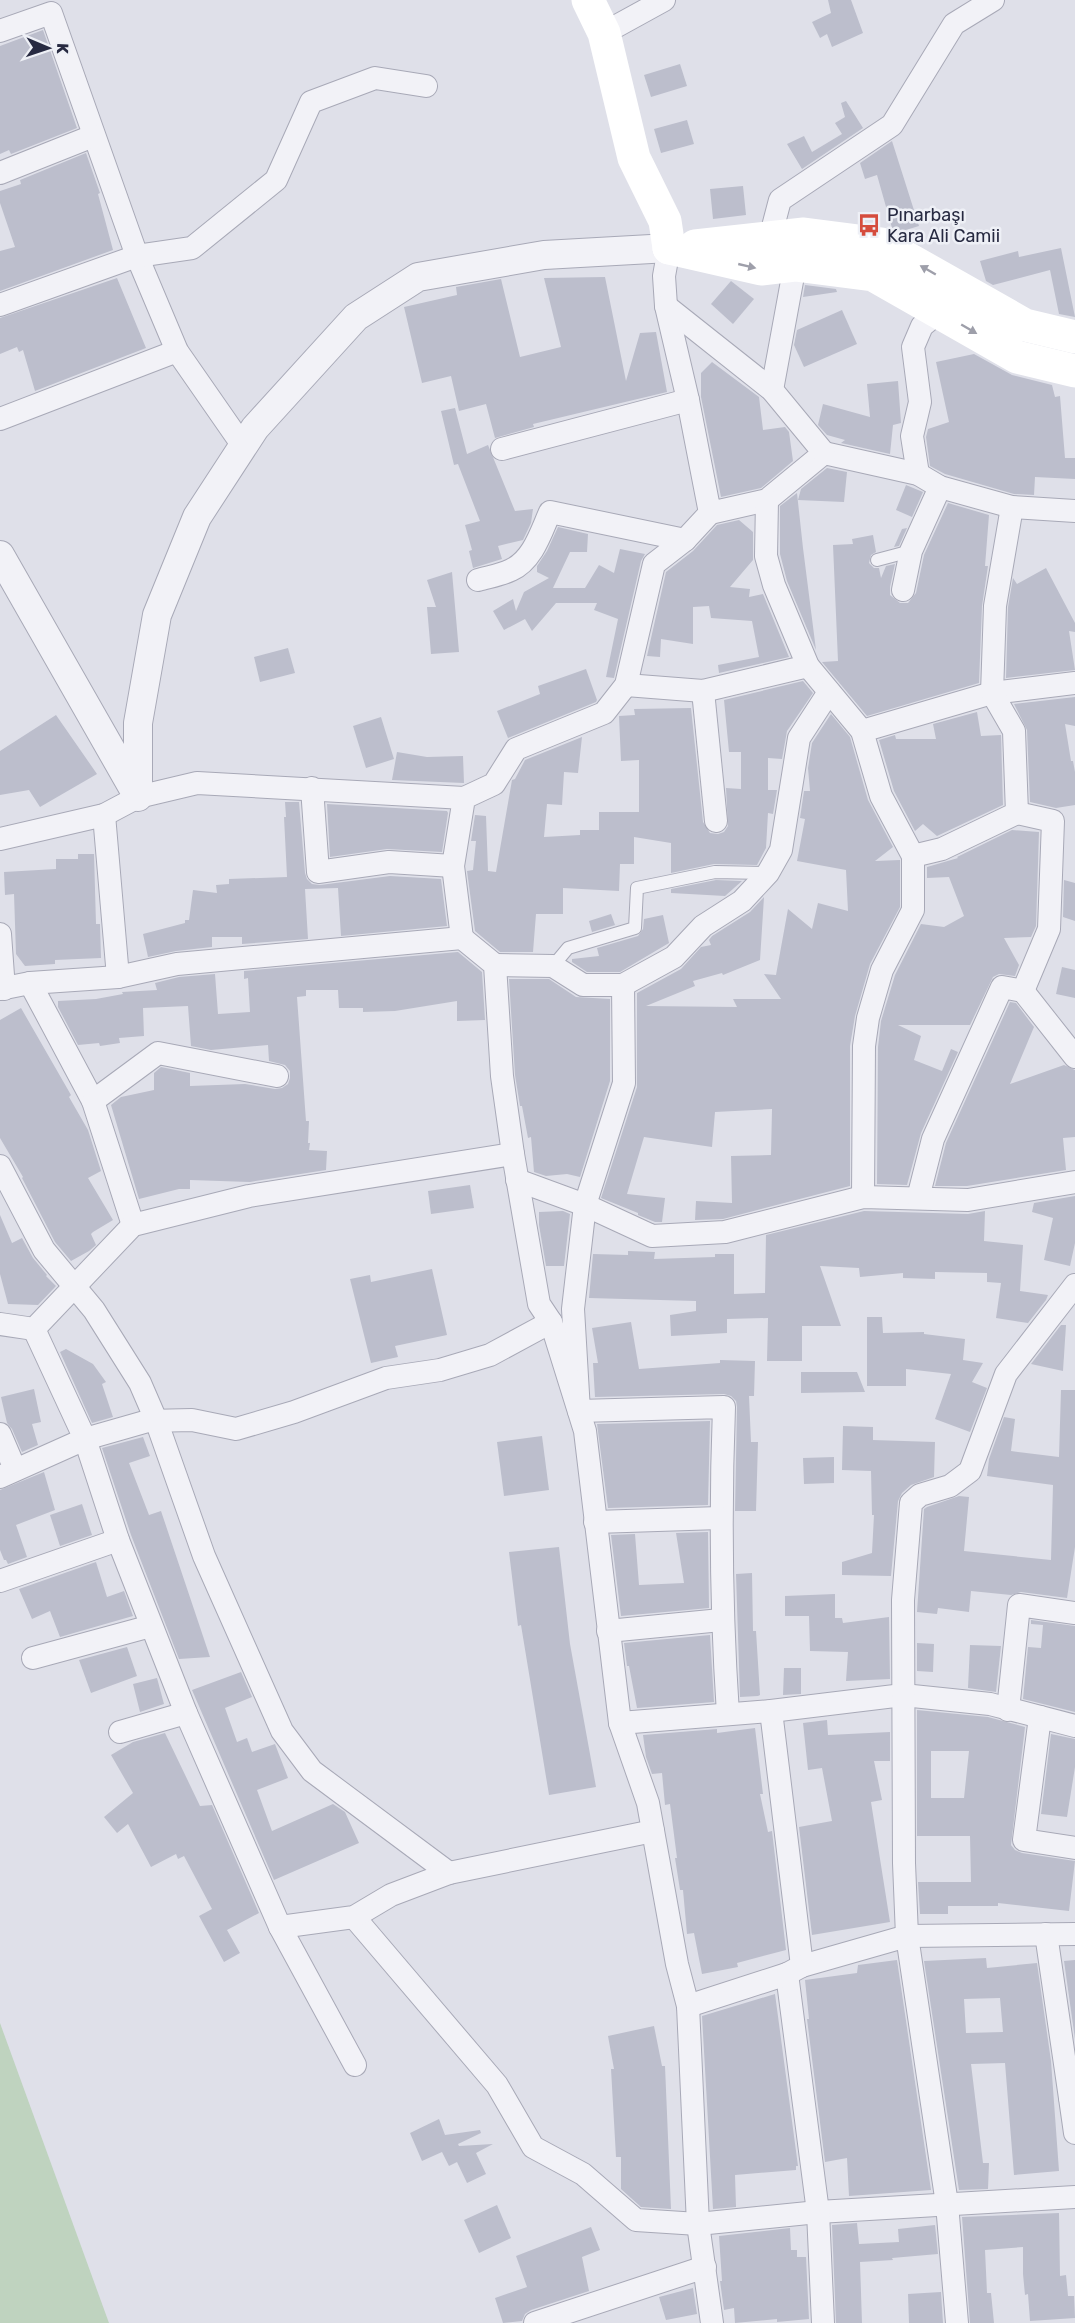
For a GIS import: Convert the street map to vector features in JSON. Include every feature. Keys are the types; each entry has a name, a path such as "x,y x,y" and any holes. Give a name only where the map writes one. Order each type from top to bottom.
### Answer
{"main road":[{"path":"588,0 604,33 634,159 665,221 669,249"},
{"path":"669,249 804,234 882,244 1025,325 1075,338"},
{"path":"669,249 761,269 795,265 873,275 1017,357 1075,371"}],"street":[{"path":"604,33 664,0"},
{"path":"770,238 780,200 892,125 954,24 993,0"},
{"path":"0,31 51,12 137,256 177,351 243,446"},
{"path":"0,305 137,256 192,248 276,180 311,102 375,78 426,86"},
{"path":"0,173 93,136"},
{"path":"138,797 138,723 157,615 197,517 255,428 356,317 418,277 544,255 669,249 664,276 666,306 688,400 710,513"},
{"path":"772,390 795,265"},
{"path":"666,306 772,390 824,453 918,474 940,487 1012,507 1075,511"},
{"path":"918,474 912,435 920,402 913,347 922,326 939,312"},
{"path":"0,419 177,351"},
{"path":"502,449 688,400"},
{"path":"0,838 104,815 138,797 197,783 464,798 494,784 516,749 604,713 626,685 654,564 685,540 710,513 767,500 824,453"},
{"path":"903,590 911,551 940,487"},
{"path":"767,500 766,556 774,585 808,666 862,731 881,796 914,856 913,910 882,970 868,1018 864,1046 863,1197"},
{"path":"1012,507 995,606 992,693 1014,732 1017,813"},
{"path":"478,580 511,570 524,562 536,544 550,512 685,540"},
{"path":"0,555 138,797"},
{"path":"626,685 704,691 808,666"},
{"path":"862,731 992,693 1075,683"},
{"path":"704,691 716,821"},
{"path":"0,934 2,989 30,983 118,977 177,964 462,938 495,964 553,966 583,985 624,986 674,957 703,926 742,901 768,873 781,850 799,738 829,692"},
{"path":"312,788 318,872 389,862 453,867"},
{"path":"462,938 453,867 464,798"},
{"path":"914,856 942,849 1017,813 1053,821 1049,929 1023,991"},
{"path":"104,815 118,977"},
{"path":"495,964 502,1076 517,1180 539,1304 551,1322 585,1431 620,1723 648,1803 677,1964 688,2006 698,2224 712,2323"},
{"path":"30,983 93,1101 133,1225"},
{"path":"579,1411 573,1309 585,1205 624,1083 624,986"},
{"path":"918,1198 933,1139 1002,987 1023,991 1075,1057"},
{"path":"93,1101 158,1053 278,1076"},
{"path":"34,1329 133,1225 249,1196 513,1154"},
{"path":"0,1166 44,1250 94,1310 140,1383 156,1420 204,1556 282,1731 312,1771 449,1873"},
{"path":"517,1180 585,1205 652,1236 725,1232 863,1197 968,1200 1075,1182"},
{"path":"957,2323 947,2204 907,1936 904,1863 903,1600 911,1503 920,1495 950,1486 970,1471 1006,1374 1075,1285"},
{"path":"0,1434 8,1473 85,1439 148,1420 192,1420 236,1429 294,1412 386,1378 440,1370 490,1356 551,1322"},
{"path":"0,1324 34,1329"},
{"path":"34,1329 85,1439 118,1540 186,1713 280,1927 355,2065"},
{"path":"579,1411 724,1407 720,1518 722,1620 728,1714"},
{"path":"596,1522 720,1518"},
{"path":"0,1581 118,1540"},
{"path":"1008,1710 1019,1605 1075,1613"},
{"path":"608,1631 722,1620"},
{"path":"33,1658 151,1626"},
{"path":"620,1723 771,1711 903,1695 990,1704 1075,1726"},
{"path":"771,1711 818,2212 823,2323"},
{"path":"120,1732 186,1713"},
{"path":"1040,1717 1024,1840 1075,1848"},
{"path":"280,1927 354,1917 391,1895 449,1873 653,1831"},
{"path":"354,1917 497,2085 533,2147 583,2174 636,2220 698,2224 818,2212 1075,2197"},
{"path":"1046,1934 1072,2098 1075,2133"},
{"path":"688,2006 907,1936 1075,1934"},
{"path":"535,2323 705,2267"}],"lane":[{"path":"877,560 911,551"},
{"path":"553,966 568,948 635,928 637,888 715,873 768,873"}],"green space":[{"path":"0,2023 109,2323 0,2323"}],"building":[{"path":"828,0 851,0 863,33 832,47 827,34 820,38 812,22 831,13"},
{"path":"43,30 77,128 11,154 9,150 0,154 0,46"},
{"path":"680,64 687,86 651,97 644,75"},
{"path":"846,101 863,128 802,169 787,144 804,136 812,152 842,134 835,123 845,117 841,103"},
{"path":"687,120 694,144 661,153 654,129"},
{"path":"892,141 919,226 899,232 892,228 877,175 865,179 860,163"},
{"path":"86,153 100,193 98,194 113,250 0,291 0,251 15,247 0,203 0,191 21,184 20,180"},
{"path":"743,186 746,215 713,219 710,189"},
{"path":"1061,248 1075,317 1059,314 1050,270 993,285 986,281 980,261 1018,251 1019,257"},
{"path":"605,277 626,381 640,333 656,332 667,392 533,424 534,427 495,438 486,404 459,411 451,376 422,383 404,307 457,295 456,287 501,279 520,357 561,347 544,278"},
{"path":"117,278 146,348 35,391 23,350 19,352 17,347 0,354 0,318"},
{"path":"731,281 754,299 733,324 711,304"},
{"path":"805,285 836,289 837,292 803,297"},
{"path":"842,310 857,344 804,367 794,345 797,330"},
{"path":"974,354 1012,375 1052,385 1055,397 1060,396 1065,458 1075,458 1075,479 1035,477 1034,495 1014,494 945,474 930,466 926,437 928,429 949,422 936,362"},
{"path":"712,362 759,397 763,430 785,427 789,432 793,461 761,488 721,497 701,397 701,373"},
{"path":"898,381 901,423 893,425 890,454 841,443 845,440 827,435 818,425 823,404 870,417 867,384"},
{"path":"455,408 467,454 488,445 515,511 533,509 531,523 523,540 498,546 502,559 473,568 469,551 472,550 465,525 480,521 458,464 454,465 441,411"},
{"path":"827,468 847,472 844,502 798,500 801,489"},
{"path":"906,485 923,492 912,517 896,510"},
{"path":"797,493 816,650 787,581 780,554 780,506"},
{"path":"948,503 989,515 985,566 988,566 982,606 979,683 867,716 822,662 838,661 833,545 853,544 852,539 873,535 876,552 871,555 869,563 874,568 879,568 881,578 886,566 895,564 890,595 900,603 908,603 916,593 924,555"},
{"path":"739,520 753,532 753,560 730,587 750,589 749,597 763,594 789,657 719,673 718,665 759,657 752,621 711,618 709,606 693,607 693,644 661,639 660,657 647,656 666,572 693,551 717,525"},
{"path":"558,527 588,534 587,552 570,552 553,588 585,588 599,565 614,573 620,549 645,554 641,561 614,678 606,677 618,619 594,610 597,603 556,603 532,631 525,619 504,630 493,611 513,599 516,611 524,592 549,578 537,572 537,566"},
{"path":"907,528 899,546 894,547 902,529"},
{"path":"1046,568 1075,623 1075,632 1069,631 1075,670 1006,678 1008,607 1013,578 1017,584"},
{"path":"452,572 459,652 431,654 427,607 436,607 427,580"},
{"path":"288,648 295,673 260,682 254,657"},
{"path":"586,669 596,702 508,738 497,711 540,694 538,686"},
{"path":"803,681 813,693 787,731 782,759 768,758 768,790 777,790 773,814 768,813 766,848 757,865 714,864 671,873 671,843 634,837 634,864 620,864 619,891 563,888 563,914 536,914 533,952 500,952 475,931 467,871 473,870 476,841 471,841 475,815 486,816 488,871 496,872 512,780 515,779 525,760 582,737 578,773 564,772 562,805 547,804 544,837 580,835 580,830 599,830 599,812 639,812 639,760 621,761 619,716 635,715 634,709 691,708 703,822 710,833 718,834 724,832 728,826 726,788 741,789 741,752 729,752 724,700"},
{"path":"1075,697 1075,726 1065,724 1075,772 1075,805 1056,808 1030,802 1027,730 1014,704"},
{"path":"977,712 981,736 1001,735 1003,805 937,836 923,824 915,831 894,791 879,740 895,735 896,739 936,739 933,724"},
{"path":"831,714 850,737 868,800 893,847 875,861 900,860 900,907 870,964 855,1016 850,1046 850,1186 723,1219 695,1220 696,1201 732,1203 731,1156 771,1155 772,1109 715,1112 712,1147 644,1137 627,1194 665,1198 662,1222 655,1222 601,1198 637,1087 637,993 681,969 701,947 711,945 709,940 712,936 750,912 764,897 760,960 723,975 722,973 693,981 695,986 646,1006 737,1007 733,999 781,999 764,974 776,975 788,909 812,929 818,903 848,911 846,870 797,861 805,819 800,818 804,791 810,791 808,768 812,743"},
{"path":"56,715 97,774 40,807 29,790 0,795 0,751"},
{"path":"381,717 394,759 366,768 353,726"},
{"path":"397,752 427,757 463,756 464,783 392,780"},
{"path":"285,802 299,802 305,873 312,884 320,885 390,876 441,879 447,926 341,936 338,888 305,889 308,939 242,944 242,937 212,937 212,947 148,957 143,934 189,920 193,890 217,893 216,885 229,884 229,879 287,877"},
{"path":"327,804 447,811 442,852 387,849 330,857"},
{"path":"1012,830 1039,832 1036,926 1031,937 1004,938 1019,965 1015,976 999,974 993,977 970,1025 898,1025 921,1036 914,1060 942,1071 951,1049 958,1052 921,1133 907,1185 877,1184 878,1047 881,1021 895,975 921,924 944,927 964,916 949,877 927,878 927,867 958,858"},
{"path":"78,854 94,854 96,924 100,924 101,958 55,960 55,964 25,966 16,954 14,894 5,895 4,872 56,869 56,859 78,859"},
{"path":"716,880 742,881 725,896 671,893 671,889"},
{"path":"1064,880 1075,883 1075,921 1063,917"},
{"path":"611,914 615,925 622,923 592,932 589,921"},
{"path":"663,915 669,943 620,972 587,972 572,962 572,959 599,956 597,948 638,936 643,929 644,919"},
{"path":"458,952 482,972 485,1020 457,1021 457,1001 395,1011 363,1012 363,1008 339,1008 338,990 306,990 306,996 297,997 306,1121 309,1121 309,1150 327,1151 326,1170 250,1182 190,1180 190,1189 179,1189 139,1199 111,1105 121,1097 154,1090 154,1073 161,1067 190,1073 190,1086 245,1084 275,1089 288,1084 290,1071 285,1065 269,1061 268,1045 211,1050 191,1046 188,1006 143,1008 144,1036 119,1038 120,1043 100,1046 99,1043 78,1045 58,1007 58,1001 96,999 123,994 122,992 157,990 155,983 179,977 215,974 218,1014 250,1012 248,978 244,979 244,971"},
{"path":"1062,967 1075,970 1075,998 1056,994"},
{"path":"509,979 549,979 576,997 610,999 610,1081 580,1177 567,1174 546,1176 534,1172 531,1137 528,1138 515,1075"},
{"path":"1010,1002 1016,1003 1034,1027 1010,1084 1064,1065 1075,1070 1075,1137 1063,1138 1066,1170 967,1186 935,1186 946,1143"},
{"path":"21,1008 71,1095 69,1097 88,1130 101,1171 88,1178 113,1220 91,1234 96,1245 71,1261 55,1242 23,1177 0,1138 0,1020"},
{"path":"470,1185 474,1208 431,1214 428,1191"},
{"path":"1075,1196 1075,1243 1070,1266 1044,1260 1053,1218 1032,1212 1034,1203"},
{"path":"563,1211 570,1214 564,1266 546,1266 539,1212"},
{"path":"864,1211 968,1214 985,1211 984,1241 1023,1245 1020,1291 1048,1295 1046,1300 1028,1323 996,1318 1001,1283 987,1282 987,1273 935,1272 935,1279 903,1278 903,1273 860,1277 859,1268 820,1266 841,1326 802,1326 802,1361 767,1361 768,1318 727,1319 727,1333 671,1336 670,1315 696,1311 696,1301 589,1298 593,1254 628,1255 628,1251 655,1252 654,1259 715,1257 715,1254 734,1254 734,1294 765,1293 766,1235"},
{"path":"0,1215 12,1243 22,1238 33,1258 56,1286 38,1305 8,1304 0,1274"},
{"path":"432,1269 447,1335 395,1346 398,1357 371,1363 350,1279 370,1275 371,1282"},
{"path":"867,1317 882,1317 883,1333 924,1332 924,1334 965,1339 963,1360 983,1363 972,1382 987,1388 970,1432 935,1419 951,1374 906,1369 906,1386 867,1386"},
{"path":"631,1322 639,1369 720,1363 720,1360 755,1361 754,1396 749,1396 751,1442 758,1442 756,1511 735,1511 737,1407 736,1401 731,1396 724,1394 595,1397 593,1363 598,1363 592,1328"},
{"path":"1061,1325 1066,1325 1063,1371 1031,1364"},
{"path":"66,1349 93,1364 106,1382 102,1384 113,1417 92,1423 60,1352"},
{"path":"801,1372 857,1372 865,1392 801,1393"},
{"path":"34,1389 41,1422 32,1424 38,1445 22,1452 7,1423 1,1397"},
{"path":"1061,1390 1075,1390 1075,1547 1067,1598 1021,1592 1011,1595 971,1591 969,1612 938,1608 937,1614 917,1612 924,1509 927,1507 959,1496 969,1497 964,1551 1051,1560 1053,1485 987,1476 989,1459 1004,1417 1015,1419 1011,1451 1059,1457"},
{"path":"710,1421 708,1505 608,1508 597,1424"},
{"path":"843,1426 873,1427 873,1440 935,1442 934,1477 911,1485 902,1493 898,1501 891,1576 842,1575 842,1562 872,1553 874,1515 872,1515 871,1471 842,1470"},
{"path":"542,1436 549,1490 504,1496 497,1442"},
{"path":"143,1437 150,1456 129,1463 149,1515 161,1511 210,1657 179,1659 131,1535 102,1448"},
{"path":"834,1457 834,1483 804,1484 803,1458"},
{"path":"44,1472 55,1510 16,1525 27,1557 8,1564 0,1550 0,1490"},
{"path":"82,1504 92,1535 60,1546 50,1515"},
{"path":"708,1532 709,1608 621,1616 611,1535 635,1534 639,1585 684,1583 676,1533"},
{"path":"559,1547 570,1644 596,1787 549,1795 521,1625 518,1626 509,1552"},
{"path":"96,1562 107,1597 124,1591 133,1616 60,1637 50,1611 32,1619 19,1589"},
{"path":"752,1573 753,1631 756,1631 760,1695 740,1697 736,1574"},
{"path":"835,1594 835,1618 842,1618 843,1623 889,1617 890,1679 846,1681 848,1652 810,1651 809,1616 785,1616 785,1596"},
{"path":"1031,1620 1075,1626 1075,1712 1023,1699 1028,1647 1041,1648 1043,1625 1031,1624"},
{"path":"710,1635 714,1702 637,1708 624,1643"},
{"path":"917,1643 934,1644 933,1672 917,1671"},
{"path":"970,1645 1001,1646 996,1692 968,1688"},
{"path":"127,1647 137,1676 91,1693 79,1660"},
{"path":"784,1668 801,1668 801,1694 783,1695"},
{"path":"241,1672 252,1697 225,1708 237,1742 247,1738 252,1752 275,1744 288,1778 257,1790 272,1831 333,1804 345,1812 359,1843 274,1880 192,1690"},
{"path":"157,1678 164,1704 140,1712 133,1684"},
{"path":"917,1710 988,1717 1025,1727 1011,1845 1022,1853 1075,1861 1069,1911 998,1903 998,1906 948,1906 948,1914 920,1914 918,1882 971,1882 970,1836 917,1836","holes":["931,1751 969,1751 964,1798 931,1798"]},
{"path":"827,1720 828,1735 890,1732 890,1761 874,1761 882,1800 871,1802 890,1922 812,1935 799,1827 832,1821 822,1768 808,1770 803,1723"},
{"path":"755,1728 763,1794 760,1794 768,1832 772,1831 786,1950 737,1963 738,1967 702,1974 694,1933 687,1934 683,1890 680,1890 675,1858 677,1858 670,1804 665,1805 662,1773 652,1774 646,1757 643,1735 717,1729 717,1733"},
{"path":"165,1733 200,1806 212,1805 259,1913 227,1930 240,1953 224,1962 199,1916 212,1909 184,1856 178,1859 176,1854 151,1867 128,1824 117,1833 104,1817 133,1793 111,1755 133,1742"},
{"path":"1051,1734 1075,1739 1075,1767 1067,1817 1041,1814"},
{"path":"986,1958 987,1968 1037,1963 1051,2061 1059,2171 1014,2175 1005,2063 971,2064 983,2163 989,2163 988,2189 959,2190 924,1961","holes":["1000,1998 1003,2032 966,2033 964,1999"]},
{"path":"897,1960 931,2190 849,2196 847,2158 825,2162 807,2019 809,2019 805,1980 857,1973 858,1965"},
{"path":"1075,1960 1075,2039 1064,1961"},
{"path":"775,1994 798,2166 796,2170 735,2175 736,2207 713,2209 702,2016"},
{"path":"654,2026 662,2066 665,2066 671,2209 641,2207 621,2189 621,2157 616,2157 611,2069 614,2069 608,2036"},
{"path":"439,2119 445,2135 480,2130 481,2133 458,2144 459,2146 493,2144 476,2153 486,2174 467,2183 457,2162 449,2166 442,2152 422,2161 410,2133"},
{"path":"497,2205 511,2238 479,2253 464,2220"},
{"path":"1059,2213 1060,2276 1066,2275 1068,2296 1074,2296 1075,2318 1030,2321 1028,2294 1025,2295 1023,2274 1023,2247 985,2250 987,2293 991,2293 994,2323 970,2323 962,2217"},
{"path":"857,2223 859,2244 899,2242 898,2229 935,2225 938,2254 860,2262 862,2323 836,2323 832,2225"},
{"path":"591,2227 600,2250 582,2257 589,2291 531,2310 525,2314 522,2321 503,2323 495,2298 527,2287 516,2256"},
{"path":"790,2228 791,2250 797,2250 797,2257 806,2257 809,2319 735,2323 734,2308 724,2310 720,2281 722,2281 719,2236"},
{"path":"693,2288 697,2314 666,2320 659,2297"},
{"path":"941,2292 943,2323 909,2323 908,2294"}],"place":[{"name":"Pınarbaşı Kara Ali Camii","path":"869,225"}]}
